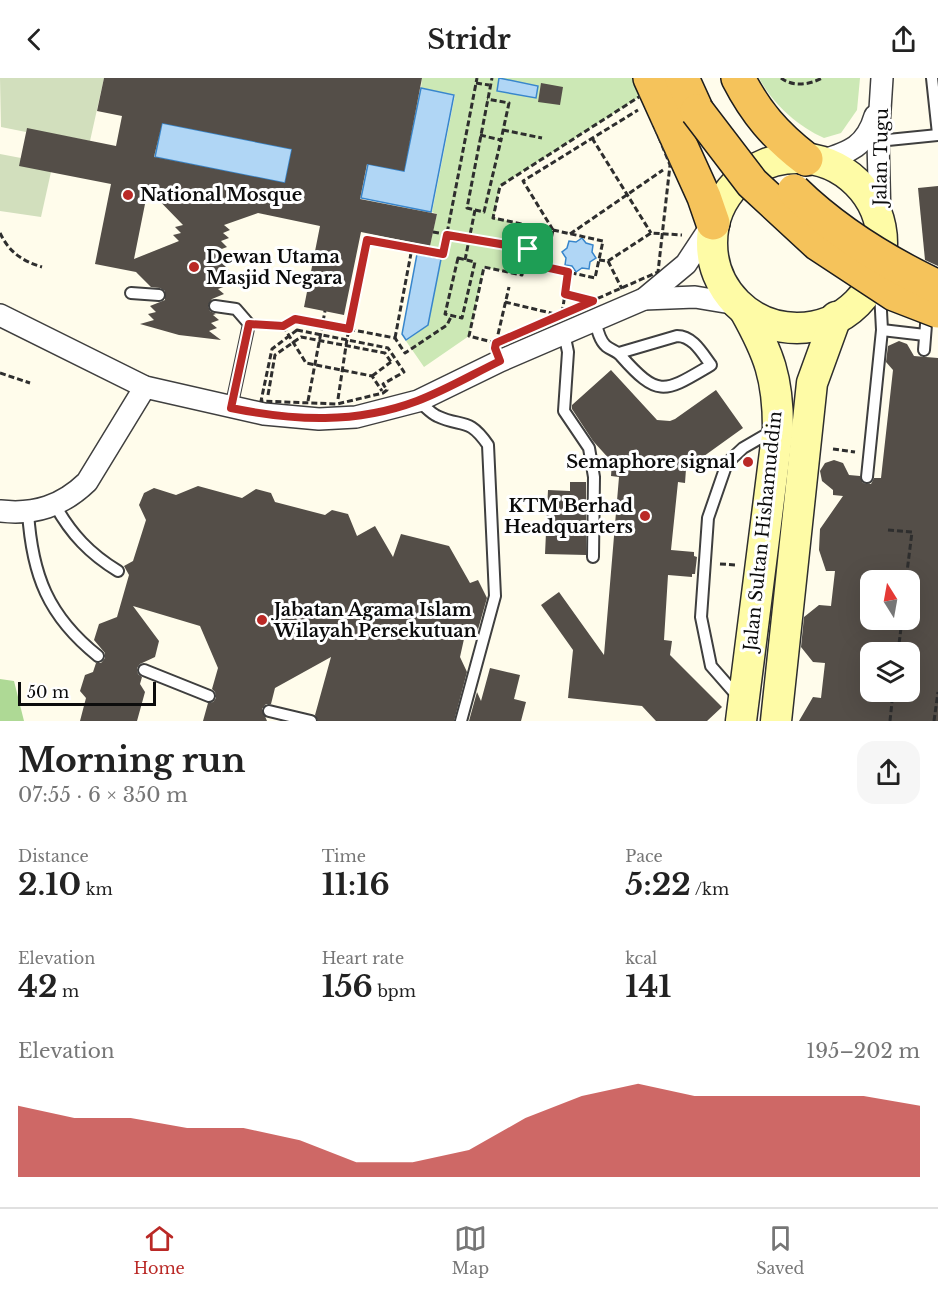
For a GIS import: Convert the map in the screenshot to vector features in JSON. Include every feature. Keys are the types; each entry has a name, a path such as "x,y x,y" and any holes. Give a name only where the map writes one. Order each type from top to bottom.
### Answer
{"highway":[{"path":"682,78 758,113 772,130 813,160"},
{"path":"713,91 752,183 818,244 886,281 932,317"},
{"path":"713,91 764,163 814,211 845,235 896,267 932,317"},
{"path":"648,92 704,197 713,222"}],"main road":[{"path":"713,222 726,195 747,173 775,161 813,160 837,167 852,177 874,203 880,220 886,281 836,317 812,326 796,328 762,321 741,308"},
{"name":"Jalan Sultan Hishamuddin","path":"713,222 712,259 726,291 741,308 770,359 778,398 778,428 742,712"},
{"name":"Jalan Sultan Hishamuddin","path":"776,721 813,383 836,317"}],"street":[{"name":"Jalan Tugu","path":"880,220 878,141 882,87"},
{"name":"Jalan Tugu","path":"813,160 843,154 865,139 873,125 882,87"},
{"path":"644,299 686,264 713,222"},
{"path":"0,315 145,387 231,408 320,419 356,417 386,401 418,400 498,352 596,308 644,299 695,297 741,308"},
{"path":"0,511 28,512 55,505 67,499 87,482 145,387"}],"lane":[{"path":"878,141 938,134 932,78"},
{"path":"867,477 886,281"},
{"path":"131,293 159,295"},
{"path":"215,306 236,309 249,324 231,408"},
{"path":"596,308 602,342 619,353 650,385 664,387 680,384 711,365 690,339 684,336 619,353"},
{"path":"882,330 932,317"},
{"path":"563,322 568,352 564,411 589,448 594,477 593,557"},
{"path":"418,400 436,416 464,423 479,432 488,445 495,596 460,721"},
{"path":"742,712 711,666 701,617 708,518 727,462 742,448 778,428"},
{"path":"55,505 66,525 81,543 98,559 118,571"},
{"path":"28,512 32,554 42,589 76,639 98,656"},
{"path":"144,670 209,696"},
{"path":"269,711 311,721"}],"path":[{"path":"337,406 346,344 367,240 443,254 477,78"},
{"path":"488,99 508,103 484,212 466,208 492,78"},
{"path":"781,78 800,85 822,78"},
{"path":"476,83 490,86"},
{"path":"554,230 545,267 595,278 603,241 554,230 523,181 592,138 648,92"},
{"path":"498,352 596,308 622,288 658,272 670,165 648,92"},
{"path":"498,352 469,336 484,267 522,274 532,226 494,218 500,186 648,92"},
{"path":"503,130 542,138"},
{"path":"480,135 501,140"},
{"path":"592,138 651,233"},
{"path":"570,234 670,165"},
{"path":"465,260 475,210"},
{"path":"0,232 6,244 24,262 42,267"},
{"path":"433,232 548,252"},
{"path":"599,260 608,261 651,233 672,235"},
{"path":"0,247 6,244"},
{"path":"405,353 395,338 412,248"},
{"path":"458,258 465,260 475,262 462,318 446,314 458,258"},
{"path":"608,261 622,288"},
{"path":"563,322 568,272"},
{"path":"498,352 509,287"},
{"path":"565,294 596,308"},
{"path":"506,302 563,322"},
{"path":"306,406 325,311"},
{"path":"283,326 306,363 372,376 447,325 452,315"},
{"path":"249,324 283,326 295,319 395,338"},
{"path":"297,330 388,348 404,372 383,384 387,390 386,401 337,406 306,406 261,401 272,349 297,330"},
{"path":"271,374 274,355 301,337 385,353 391,362"},
{"path":"0,373 30,382"},
{"path":"372,376 386,401"},
{"path":"833,449 859,452"},
{"path":"888,530 912,532 907,570"},
{"path":"717,564 738,565"},
{"path":"934,721 938,692"},
{"path":"890,721 892,702"}],"green space":[{"path":"0,78 104,78 90,141 27,129 26,132 1,127"},
{"path":"422,78 632,78 642,95 500,186 494,218 532,226 522,275 484,267 469,336 424,367 406,341 428,325 441,259 417,254 419,243 430,245 437,214 432,212 455,95 421,88"},
{"path":"759,78 860,78 857,110 841,133 824,138 804,127 787,113 771,97"},
{"path":"0,154 21,158 51,172 41,217 0,211"},
{"path":"0,679 14,681 24,721 0,721"}],"water":[{"path":"499,78 538,86 536,98 497,91"},
{"path":"421,88 454,95 431,212 361,198 368,164 404,171"},
{"path":"162,123 292,149 285,183 155,157"},
{"path":"582,238 586,243 593,245 592,252 596,258 590,262 589,269 582,268 576,272 572,266 565,265 566,258 562,252 567,248 569,241 576,242"},
{"path":"417,254 441,259 428,325 406,340 402,334"}],"building":[{"name":"National Mosque","path":"104,78 422,78 404,171 367,164 360,199 437,214 430,246 361,232 344,315 304,307 320,226 258,213 224,225 230,230 223,233 229,238 221,241 227,247 219,250 232,262 223,264 229,270 222,273 228,279 220,281 226,286 218,289 224,294 212,299 208,306 219,320 211,323 217,328 209,331 221,340 179,335 140,324 154,320 148,314 156,312 150,306 165,300 165,291 151,287 136,272 95,264 111,184 19,166 27,128 116,146 122,116 97,111","holes":["162,123 292,149 285,183 154,157","148,189 183,225 175,227 181,233 173,235 179,241 134,259"]},
{"path":"541,83 563,87 560,105 538,102"},
{"path":"938,186 938,266 925,260 918,188"},
{"path":"899,341 907,344 914,356 938,358 938,721 799,721 813,697 821,698 825,663 813,662 801,647 804,617 819,605 831,606 835,571 826,571 819,550 820,529 843,496 833,495 833,490 822,481 820,471 825,463 834,460 843,463 849,475 860,476 863,483 871,484 874,478 881,478 893,370 886,362 888,346"},
{"name":"KTM Berhad Headquarters","path":"611,370 657,420 675,419 716,390 743,428 686,469 685,483 678,482 671,550 694,552 694,556 697,557 695,574 692,574 692,577 668,575 664,640 672,641 670,655 722,707 707,721 656,721 642,706 568,698 573,650 541,605 559,592 604,655 619,477 611,476 612,462 593,441 572,409 572,405"},
{"path":"570,482 586,482 586,555 545,554 548,490 570,491"},
{"path":"198,486 242,498 256,489 271,493 275,502 325,515 332,510 348,514 357,536 375,526 393,557 401,534 449,546 470,583 478,580 487,598 477,633 464,639 460,657 467,672 454,721 318,721 315,715 331,657 275,688 271,704 266,704 262,709 267,721 203,721 208,703 213,702 216,698 212,689 218,668 200,626 133,606 159,641 155,657 140,664 137,668 138,674 142,677 140,684 145,692 137,721 80,721 86,698 80,691 85,675 93,672 96,663 101,663 105,658 105,653 94,640 99,624 117,617 129,575 124,566 133,561 146,520 139,505 144,493 154,488 176,495"},
{"path":"490,668 520,675 514,699 526,702 521,721 469,721 477,692 481,701"}],"place":[{"name":"National Mosque","path":"128,195"},
{"name":"Dewan Utama Masjid Negara","path":"194,267"},
{"name":"Semaphore signal","path":"748,462"},
{"name":"KTM Berhad Headquarters","path":"645,516"},
{"name":"Jabatan Agama Islam Wilayah Persekutuan","path":"262,620"}],"route":[{"path":"447,235 528,249 548,252 545,267 568,272 565,294 593,301 496,343 495,348 500,361 418,400 389,410 356,417 320,419 264,414 231,408 249,324 283,326 295,319 349,329 367,240 443,254 447,235"}]}
